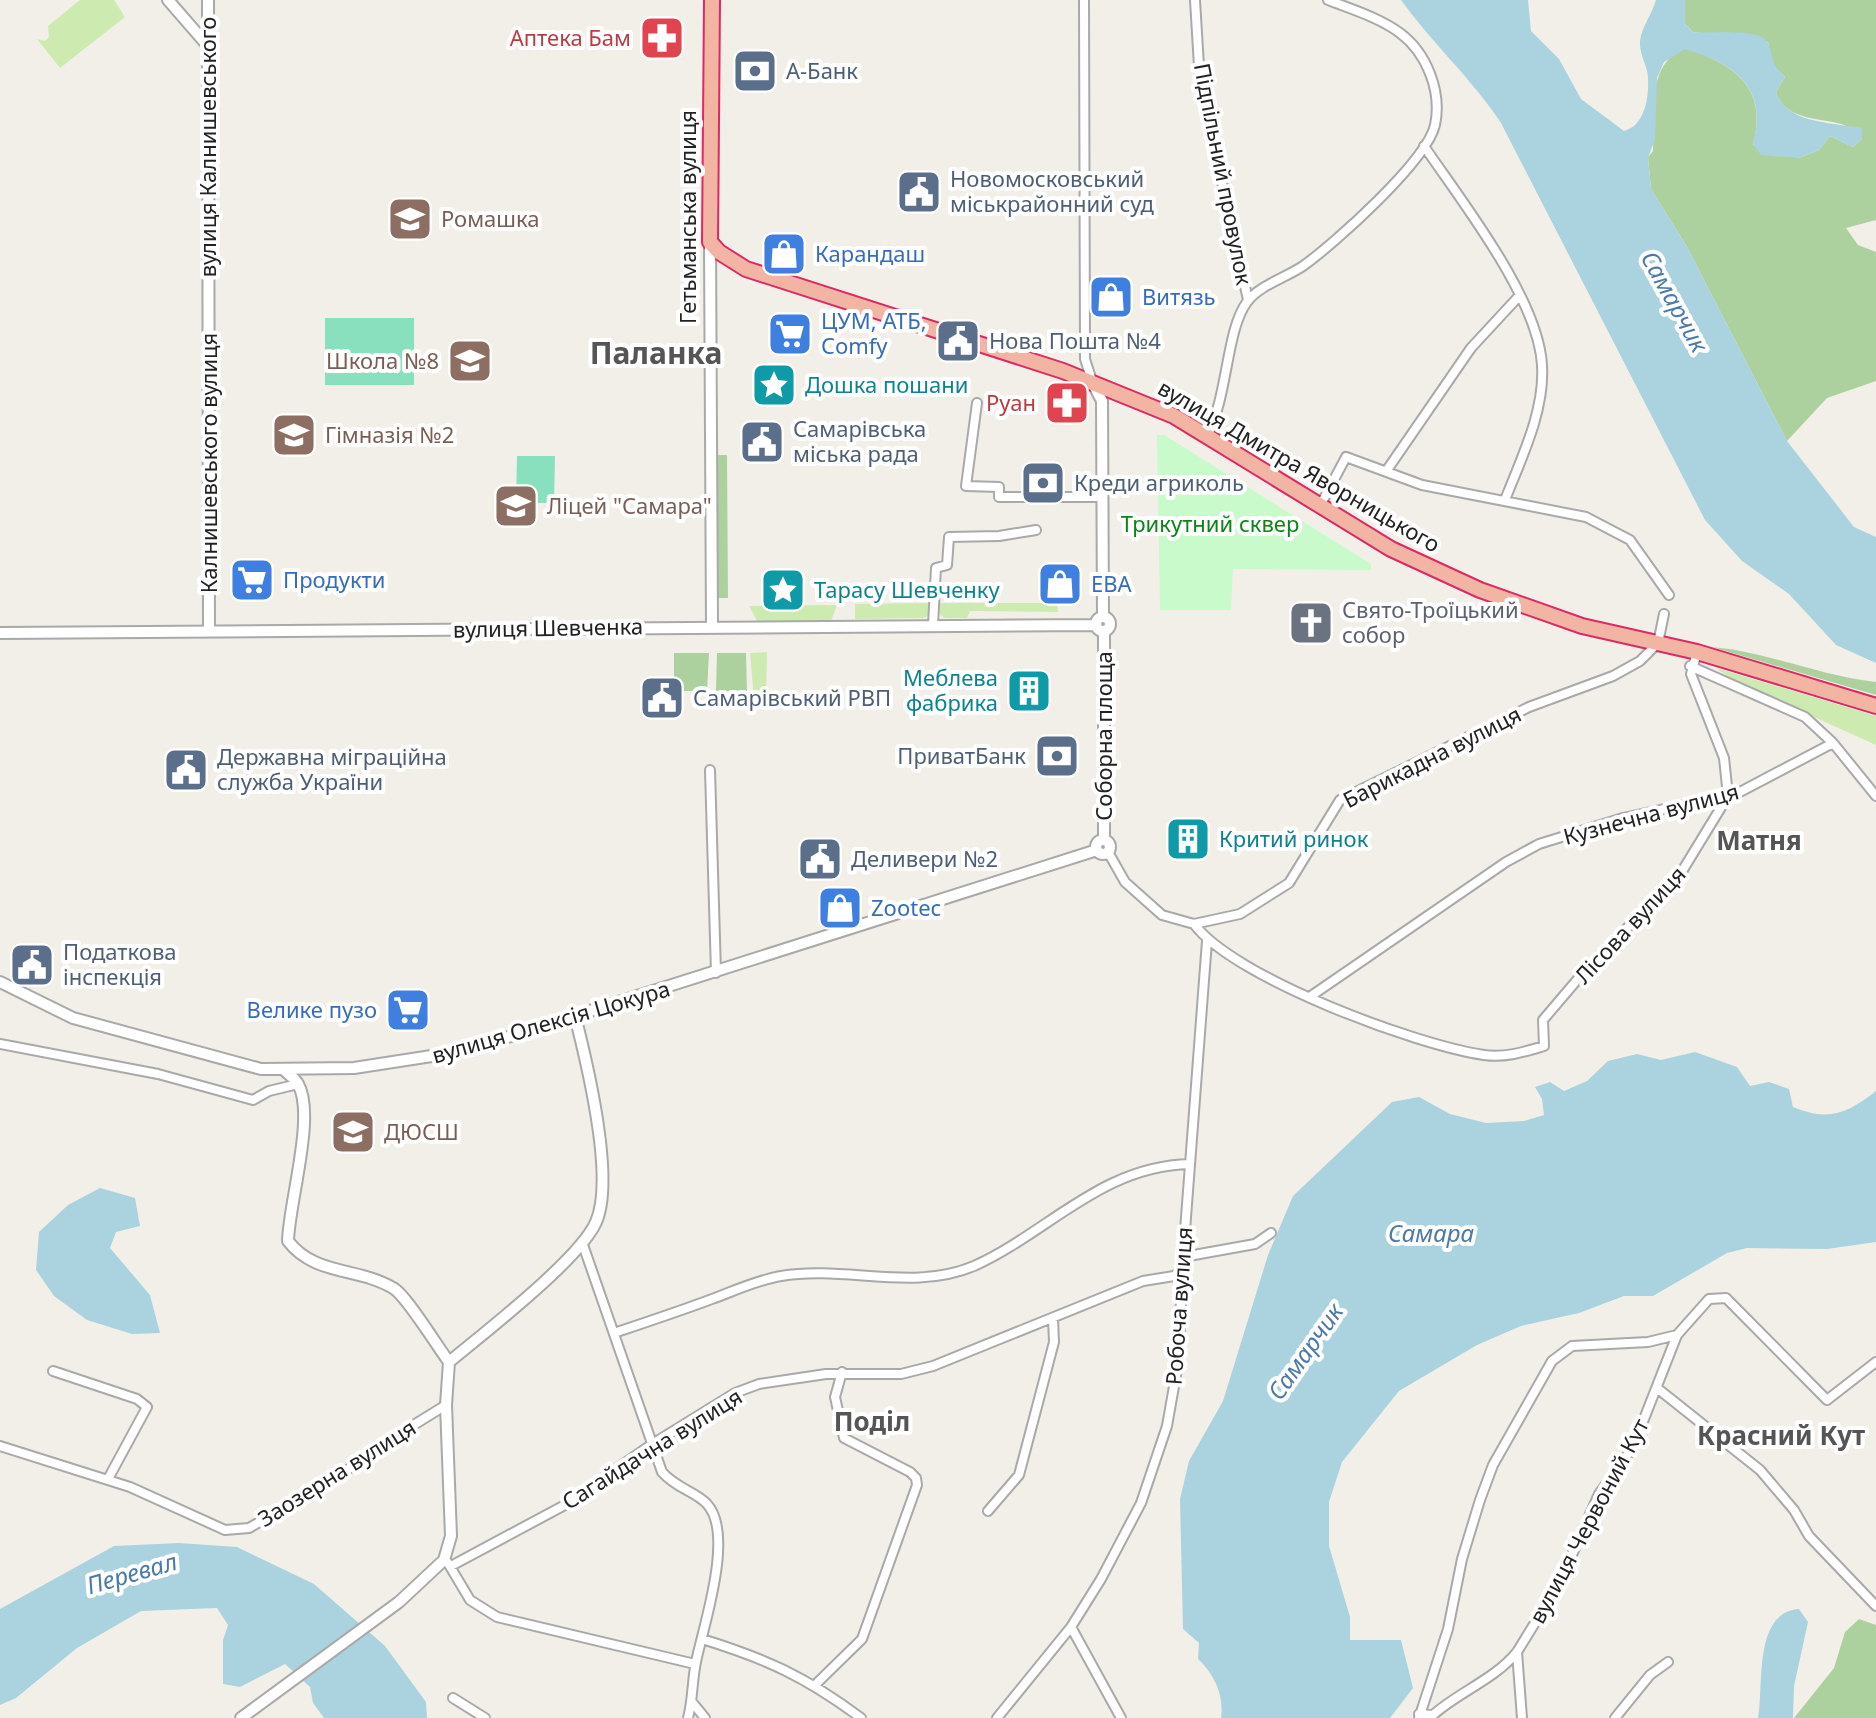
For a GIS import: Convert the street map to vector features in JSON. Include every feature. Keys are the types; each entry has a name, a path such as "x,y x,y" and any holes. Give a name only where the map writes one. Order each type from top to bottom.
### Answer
{"highway":[{"name":"Гетьманська вулиця","path":"710,242 712,0"},
{"name":"вулиця Дмитра Яворницького","path":"710,242 719,252 746,269 1143,401 1207,436 1391,549 1480,590 1582,626 1658,643 1694,659 1876,706"}],"street":[{"path":"168,0 208,46"},
{"name":"вулиця Калнишевського","path":"208,0 209,295"},
{"path":"1084,0 1085,359 1092,382"},
{"name":"Підпільний провулок","path":"1195,0 1200,83 1248,300"},
{"path":"1207,436 1220,408 1240,315 1248,300 1302,266 1354,226 1424,146 1434,126 1437,92 1423,59 1398,31 1328,0"},
{"path":"1424,146 1520,295 1536,331 1542,367 1534,425 1505,500"},
{"name":"Гетьманська вулиця","path":"710,242 712,626"},
{"name":"Калнишевського вулиця","path":"209,295 209,630"},
{"path":"1387,470 1471,348 1520,295"},
{"name":"Соборна площа","path":"1092,382 1102,401 1103,847"},
{"path":"977,403 966,486 999,487 999,497 1103,497"},
{"path":"1320,506 1346,457 1422,485 1586,517 1630,540 1669,595"},
{"path":"933,625 936,568 947,565 949,537 999,536 1036,530"},
{"path":"1658,643 1664,614"},
{"name":"вулиця Шевченка","path":"0,633 1101,624"},
{"name":"Барикадна вулиця","path":"1194,924 1240,914 1289,883 1340,800 1529,707 1613,676 1640,661 1658,643"},
{"path":"1694,659 1805,717 1833,743 1876,796"},
{"path":"1694,659 1724,758 1728,796"},
{"name":"Кузнечна вулиця","path":"1311,996 1506,862 1539,844 1623,818 1728,796 1760,784 1833,743"},
{"path":"710,770 716,973"},
{"name":"Лісова вулиця","path":"1311,996 1386,1030 1485,1055 1514,1055 1544,1046 1543,1020 1583,973 1681,873 1728,796"},
{"path":"1103,847 1125,882 1162,915 1194,924 1207,941 1231,959 1311,996"},
{"name":"вулиця Олексія Цокура","path":"0,982 73,1018 229,1062 284,1070 354,1068 438,1057 716,973 1103,847"},
{"name":"Робоча вулиця","path":"997,1718 1071,1627 1121,1545 1159,1454 1179,1358 1182,1270 1207,941"},
{"path":"449,1362 516,1306 582,1242 598,1219 601,1179 592,1082 575,1016"},
{"path":"0,1044 145,1071 253,1100 269,1091 298,1084"},
{"path":"284,1070 298,1084 303,1143 292,1191 288,1241 300,1256 329,1270 395,1288 409,1302 422,1327 449,1362 446,1405 451,1536 448,1563 470,1600 497,1617 695,1664"},
{"path":"614,1333 782,1275 912,1278 951,1275 1015,1244 1060,1211 1131,1173 1166,1164 1190,1164"},
{"path":"1183,1257 1255,1244 1271,1233"},
{"path":"582,1242 662,1472 674,1486 707,1504 716,1521 713,1588 695,1664 688,1718"},
{"name":"Сагайдачна вулиця","path":"241,1718 448,1563 563,1506 654,1443 747,1389 842,1372 901,1374 933,1366 1143,1281 1174,1276 1182,1270"},
{"name":"вулиця Червоний Кут","path":"1677,1335 1648,1342 1572,1346 1552,1361 1493,1465 1462,1559 1448,1629 1419,1716 1433,1715 1456,1695 1509,1662 1517,1652 1559,1584 1599,1494 1633,1447 1677,1335 1709,1299 1726,1298 1827,1400 1876,1362"},
{"path":"988,1511 1019,1475 1054,1342 1053,1319"},
{"path":"53,1371 137,1399 147,1407 108,1479"},
{"path":"816,1684 862,1639 917,1485 916,1478 910,1472 844,1438 835,1397 842,1372"},
{"name":"вулиця Червоний Кут","path":"1657,1388 1760,1470 1794,1510 1809,1536 1876,1606"},
{"name":"Заозерна вулиця","path":"0,1446 108,1479 225,1530 249,1528 338,1477 378,1447 446,1405"},
{"path":"1071,1627 1121,1718"},
{"path":"702,1639 785,1668 816,1684 861,1718"},
{"path":"1517,1652 1522,1718"},
{"path":"1615,1718 1650,1675 1668,1662"},
{"path":"453,1698 485,1718"},
{"path":"692,1702 705,1718"}],"green space":[{"path":"80,0 114,0 125,17 60,68 37,39 45,41 49,37 48,26"},
{"path":"1685,0 1876,0 1876,220 1846,228 1858,245 1876,252 1876,381 1827,398 1787,441 1687,247 1651,189 1648,157 1653,151 1653,107 1658,78 1672,55 1685,48 1733,71 1752,94 1756,108 1753,145 1799,158 1819,150 1830,136 1853,147 1862,139 1844,125 1803,116 1786,108 1776,92 1785,77 1772,65 1768,42 1693,32 1685,24"},
{"path":"325,318 414,318 414,385 325,385"},
{"name":"Трикутний сквер","path":"1157,435 1164,435 1371,564 1371,570 1233,569 1231,610 1160,610"},
{"path":"718,455 727,455 728,598 717,598"},
{"path":"517,456 555,456 554,503 516,503"},
{"path":"928,603 930,615 924,618 855,619 855,604"},
{"path":"938,603 1057,603 1058,612 970,611 967,618 944,618 938,612"},
{"path":"837,605 831,621 757,621 749,606"},
{"path":"1712,647 1876,682 1876,695"},
{"path":"767,652 766,699 754,699 750,653"},
{"path":"674,653 709,653 707,691 674,691"},
{"path":"717,653 746,653 747,692 716,691"},
{"path":"1716,668 1876,716 1876,745 1734,681"},
{"path":"1859,1619 1876,1625 1876,1718 1794,1718 1834,1668 1845,1632"}],"water":[{"name":"Самарчик","path":"1401,0 1528,0 1531,31 1559,59 1581,99 1624,131 1637,123 1646,102 1648,74 1640,41 1656,0 1685,0 1685,24 1693,32 1746,33 1764,38 1774,64 1785,77 1776,92 1781,103 1790,110 1813,120 1862,128 1862,139 1853,147 1830,136 1819,150 1799,158 1761,155 1753,144 1756,108 1752,93 1744,81 1719,62 1685,49 1664,62 1657,78 1655,139 1648,158 1651,189 1687,247 1787,441 1854,527 1876,537 1876,663 1836,645 1789,594 1742,561 1705,520 1501,123"},
{"name":"Самара","path":"1695,1052 1737,1067 1750,1086 1769,1082 1789,1089 1793,1107 1806,1112 1838,1113 1876,1091 1876,1242 1827,1249 1747,1248 1727,1253 1653,1296 1624,1296 1579,1313 1521,1326 1477,1345 1399,1391 1342,1462 1329,1502 1329,1546 1350,1617 1350,1640 1401,1640 1413,1688 1390,1718 1221,1718 1220,1693 1214,1679 1198,1659 1199,1643 1183,1629 1180,1499 1189,1461 1223,1401 1268,1255 1293,1196 1392,1102 1419,1097 1450,1114 1486,1123 1524,1121 1544,1115 1542,1099 1535,1087 1550,1082 1564,1091 1587,1081 1608,1061 1637,1054 1661,1060"},
{"path":"100,1188 135,1198 140,1226 116,1232 110,1248 150,1295 160,1333 132,1334 87,1320 54,1296 36,1270 39,1232 68,1205"},
{"name":"Перевал","path":"179,1543 237,1547 314,1584 385,1646 426,1702 427,1718 324,1718 313,1703 310,1687 285,1664 240,1687 223,1684 223,1640 228,1625 217,1608 141,1611 77,1648 16,1698 0,1705 0,1609 114,1546"},
{"path":"1799,1609 1808,1622 1794,1686 1793,1718 1758,1718 1767,1636 1784,1613"}],"place":[{"name":"Аптека Бам","path":"662,38"},
{"name":"А-Банк","path":"755,71"},
{"name":"Новомосковський міськрайонний суд","path":"919,192"},
{"name":"Ромашка","path":"410,219"},
{"name":"Карандаш","path":"784,254"},
{"name":"Витязь","path":"1111,297"},
{"name":"ЦУМ, АТБ, Comfy","path":"790,334"},
{"name":"Нова Пошта №4","path":"958,341"},
{"name":"Школа №8","path":"470,361"},
{"name":"Дошка пошани","path":"774,385"},
{"name":"Руан","path":"1067,403"},
{"name":"Гімназія №2","path":"294,435"},
{"name":"Самарівська міська рада","path":"762,442"},
{"name":"Креди агриколь","path":"1043,483"},
{"name":"Ліцей \"Самара\"","path":"516,506"},
{"name":"Продукти","path":"252,580"},
{"name":"ЕВА","path":"1060,584"},
{"name":"Тарасу Шевченку","path":"783,590"},
{"name":"Свято-Троїцький собор","path":"1311,623"},
{"name":"Меблева фабрика","path":"1029,691"},
{"name":"Самарівський РВП","path":"662,698"},
{"name":"ПриватБанк","path":"1057,756"},
{"name":"Державна міграційна служба України","path":"186,770"},
{"name":"Критий ринок","path":"1188,839"},
{"name":"Деливери №2","path":"820,859"},
{"name":"Zootec","path":"840,908"},
{"name":"Податкова інспекція","path":"32,965"},
{"name":"Велике пузо","path":"408,1010"},
{"name":"ДЮСШ","path":"353,1132"}],"district":[{"name":"Паланка","path":"656,354"},
{"name":"Матня","path":"1759,841"},
{"name":"Поділ","path":"872,1422"},
{"name":"Красний Кут","path":"1781,1436"}]}
